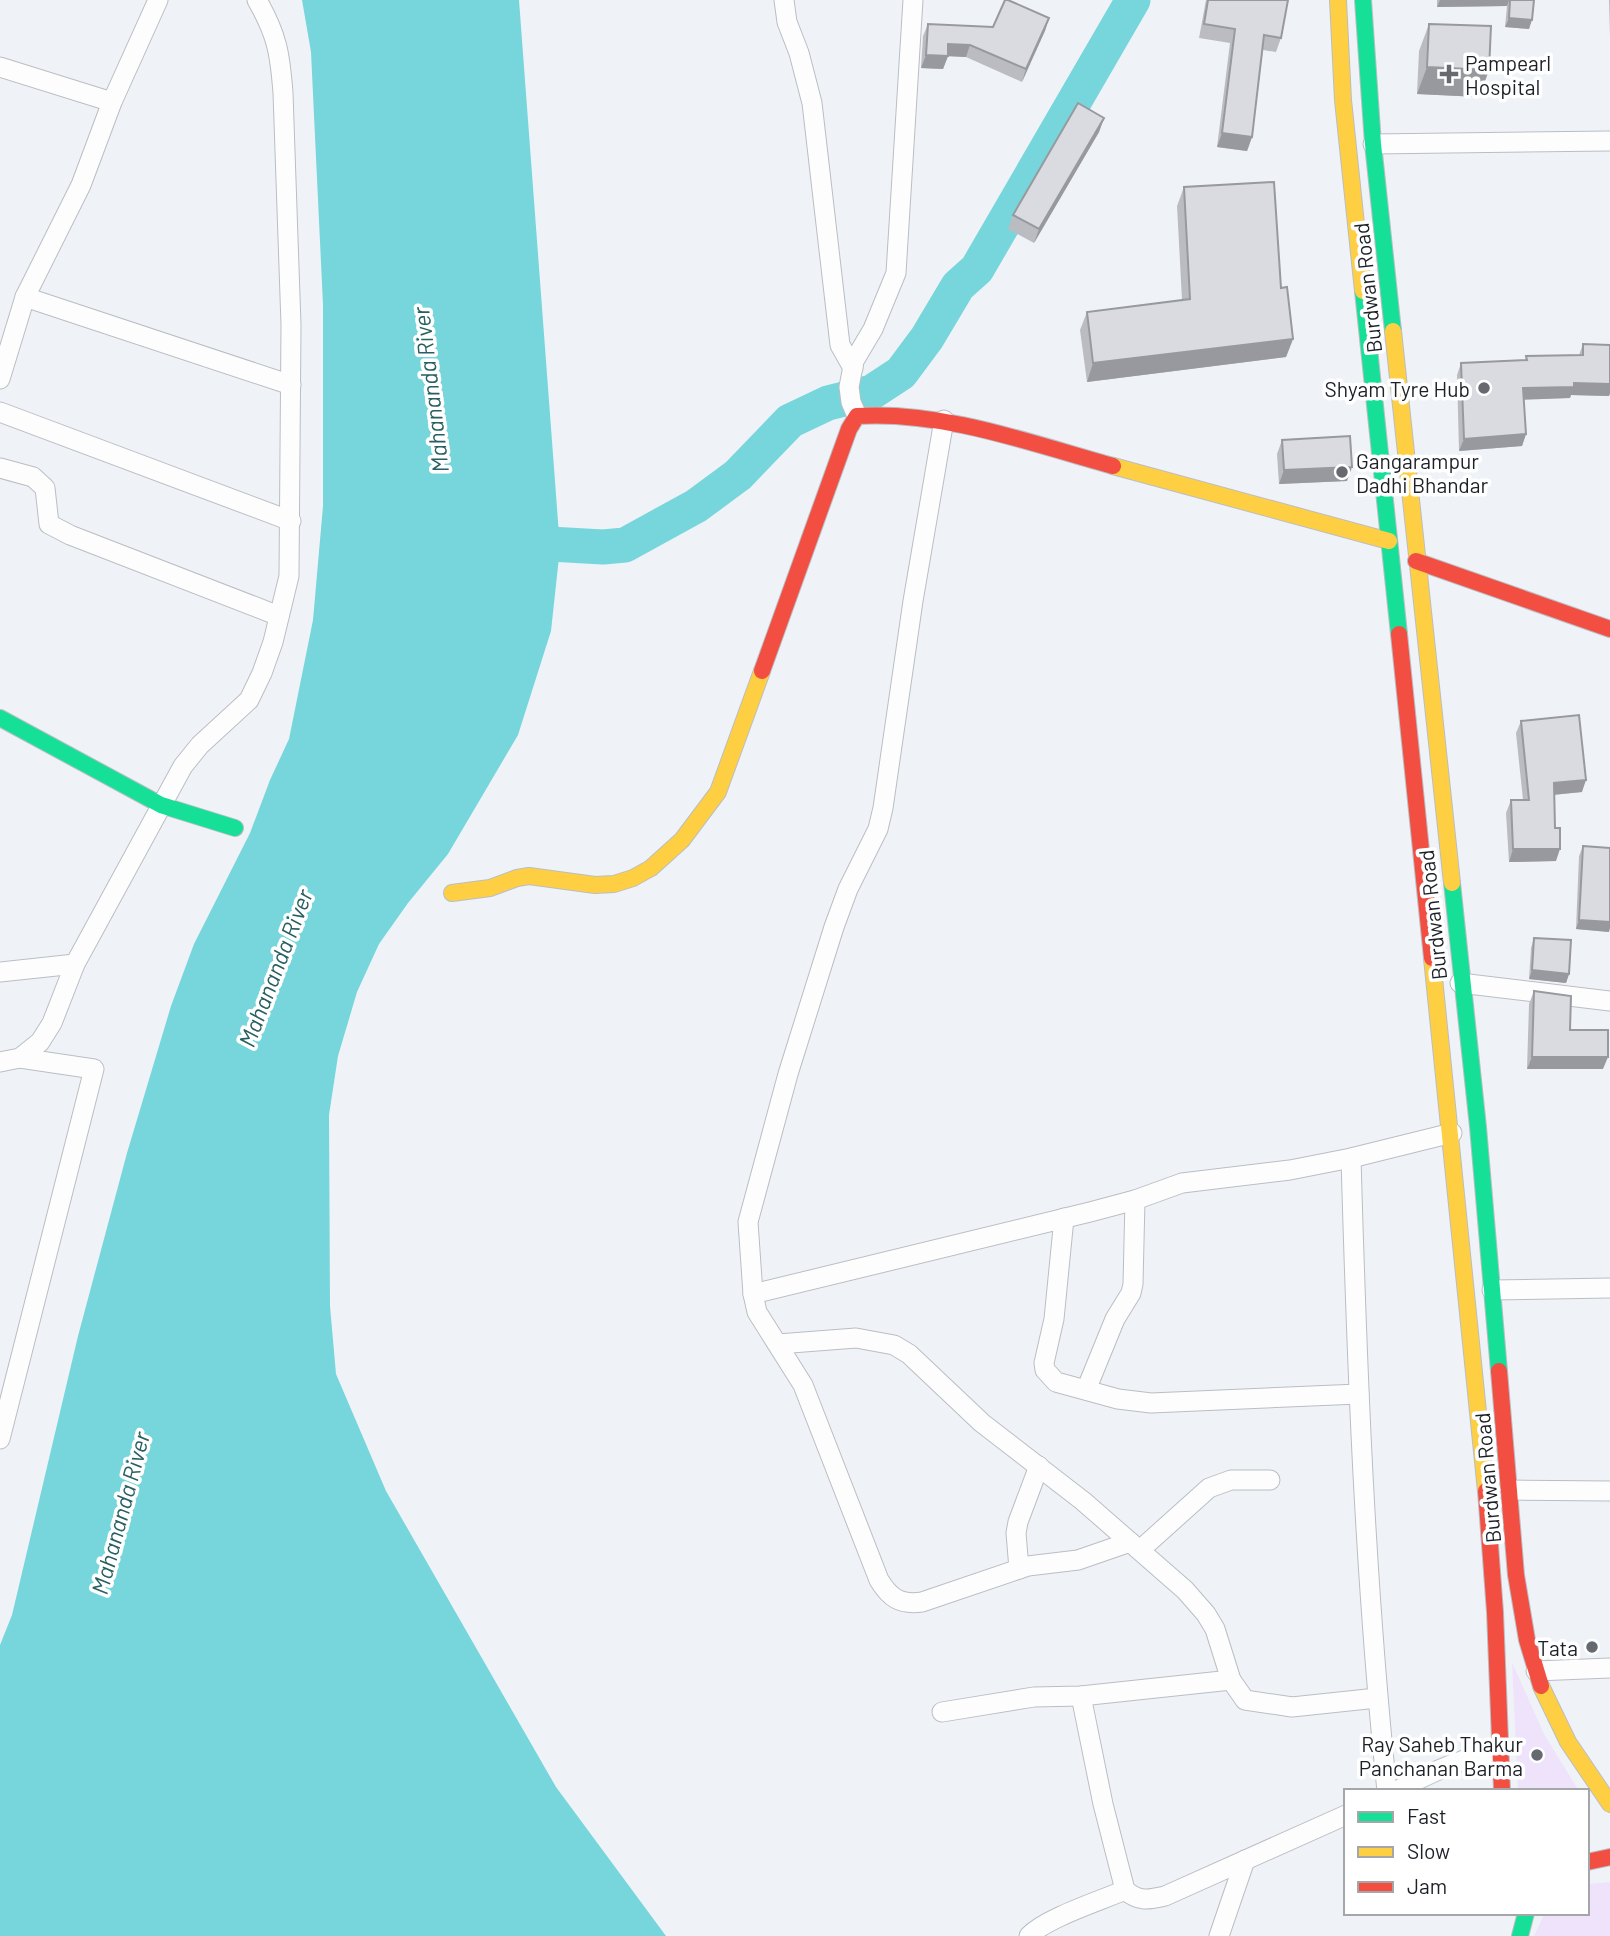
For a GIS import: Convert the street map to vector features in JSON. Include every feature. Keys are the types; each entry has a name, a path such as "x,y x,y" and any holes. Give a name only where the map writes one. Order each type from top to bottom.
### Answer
{"main road":[{"name":"Burdwan Road","path":"1338,0 1343,100 1483,1445 1492,1565 1502,1789"},
{"name":"Burdwan Road","path":"1363,0 1373,144 1478,1127 1515,1564 1523,1623 1546,1700 1566,1737 1610,1804"},
{"path":"853,394 875,415 944,420 1389,541"},
{"path":"452,893 494,887 519,877 540,877 598,885 628,879 662,862 703,816 718,792 849,429 853,394"},
{"path":"1374,403 1400,399"},
{"path":"1416,561 1610,629"},
{"path":"0,718 161,805 235,828"},
{"path":"1492,1565 1515,1564"},
{"path":"1589,1862 1610,1857"},
{"path":"1514,1915 1518,1936"},
{"path":"1518,1936 1525,1915"}],"street":[{"path":"0,379 25,297 81,185 113,102 158,0"},
{"path":"20,1058 40,1042 52,1023 75,964 183,766 200,745 249,700 262,673 289,576 291,325 281,63 273,28 257,0"},
{"path":"784,0 787,22 809,87 840,345 853,394"},
{"path":"853,394 854,360 873,329 895,274 899,249 913,0"},
{"path":"0,67 113,102"},
{"path":"1373,144 1610,141"},
{"path":"25,297 291,385"},
{"path":"0,412 290,521"},
{"path":"944,420 878,829 848,889 834,927 788,1074 748,1222 747,1238 757,1312 803,1385 879,1580 887,1594 897,1601 908,1604 922,1602 1039,1563 1078,1560 1135,1546 1209,1488 1231,1480 1270,1480"},
{"path":"0,468 33,477 45,488 49,524 70,536 279,616"},
{"path":"0,972 75,964"},
{"path":"1461,983 1610,1001"},
{"path":"0,1062 20,1058 94,1069 0,1439"},
{"path":"753,1294 1135,1200 1195,1181 1290,1170 1452,1133"},
{"path":"1351,1158 1359,1394 1377,1698 1387,1789"},
{"path":"1087,1390 1115,1319 1133,1284 1135,1200"},
{"path":"1064,1218 1055,1308 1045,1370 1056,1382 1118,1399 1151,1403 1359,1394"},
{"path":"1492,1290 1610,1288"},
{"path":"778,1344 856,1338 894,1345 908,1354 939,1380 982,1423 1039,1466 1185,1590 1206,1614 1218,1636 1231,1680 1245,1700 1292,1707 1377,1698"},
{"path":"1019,1569 1016,1534 1018,1522 1039,1466"},
{"path":"1510,1490 1610,1491"},
{"path":"1536,1671 1610,1668"},
{"path":"942,1712 1034,1697 1081,1696 1231,1680"},
{"path":"1081,1696 1103,1804 1125,1890 1135,1899 1148,1900 1164,1896 1344,1816"},
{"path":"1400,1789 1432,1770 1500,1750"},
{"path":"1219,1936 1245,1860"},
{"path":"1029,1936 1055,1920 1125,1890"}],"shaded area":[{"path":"1512,1662 1544,1734 1578,1789 1518,1789"},
{"path":"1610,1882 1610,1936 1534,1936 1544,1915 1589,1915 1589,1884"}],"water":[{"name":"Mahananda River","path":"302,0 519,0 560,548 551,631 518,735 448,854 379,944 357,992 338,1056 329,1115 330,1306 336,1374 386,1491 556,1787 666,1936 0,1936 0,1645 12,1615 78,1336 127,1153 171,1006 194,944 250,833 289,739 313,620 323,506 323,305 311,52"}],"building":[{"path":"1005,0 1049,18 1026,69 970,45 948,44 948,56 926,55 928,24 993,27"},
{"path":"1208,0 1288,0 1281,38 1264,35 1252,137 1222,133 1235,29 1204,24"},
{"path":"1510,0 1534,0 1532,20 1509,18"},
{"path":"1429,24 1491,26 1489,70 1427,67"},
{"path":"1078,103 1104,118 1039,229 1013,215"},
{"path":"1274,182 1281,288 1287,287 1293,339 1093,363 1087,312 1190,299 1184,187"},
{"path":"1583,344 1610,345 1610,384 1574,383 1574,387 1523,388 1526,434 1464,439 1461,363 1527,360 1526,356 1583,355"},
{"path":"1350,436 1352,467 1284,470 1282,440"},
{"path":"1579,715 1586,780 1554,783 1555,828 1560,828 1560,849 1513,849 1511,800 1529,800 1521,721"},
{"path":"1583,846 1610,848 1610,922 1579,920"},
{"path":"1534,938 1571,940 1569,974 1532,970"},
{"path":"1534,991 1571,996 1570,1030 1608,1030 1608,1057 1532,1057"}],"waterway":[{"path":"514,542 603,547 625,545 696,506 738,475 790,421 828,403 872,392 901,373 927,338 958,286 977,269 1133,0"}],"traffic: fast":[{"path":"1363,0 1373,144 1393,331"},
{"path":"1363,291 1399,634"},
{"path":"0,718 161,805 235,828"},
{"path":"1452,883 1478,1127 1499,1371"},
{"path":"1520,1936 1525,1915"}],"traffic: slow":[{"path":"1338,0 1343,100 1363,291"},
{"path":"1393,331 1452,883"},
{"path":"1113,466 1389,541"},
{"path":"452,893 490,888 529,876 595,885 614,884 651,868 682,840 718,792 762,671"},
{"path":"1432,958 1486,1491"},
{"path":"1541,1686 1568,1742 1610,1804"}],"traffic: jam":[{"path":"762,671 849,429 857,416 922,418 987,430 1113,466"},
{"path":"1416,561 1610,629"},
{"path":"1399,634 1432,958"},
{"path":"1499,1371 1516,1575 1527,1640 1541,1686"},
{"path":"1486,1491 1495,1612 1502,1789"},
{"path":"1589,1862 1610,1857"}],"place":[{"name":"Pampearl Hospital","path":"1449,74"},
{"name":"Shyam Tyre Hub","path":"1484,388"},
{"name":"Gangarampur Dadhi Bhandar","path":"1342,472"},
{"name":"Tata","path":"1592,1647"},
{"name":"Ray Saheb Thakur Panchanan Barma","path":"1537,1755"}]}
